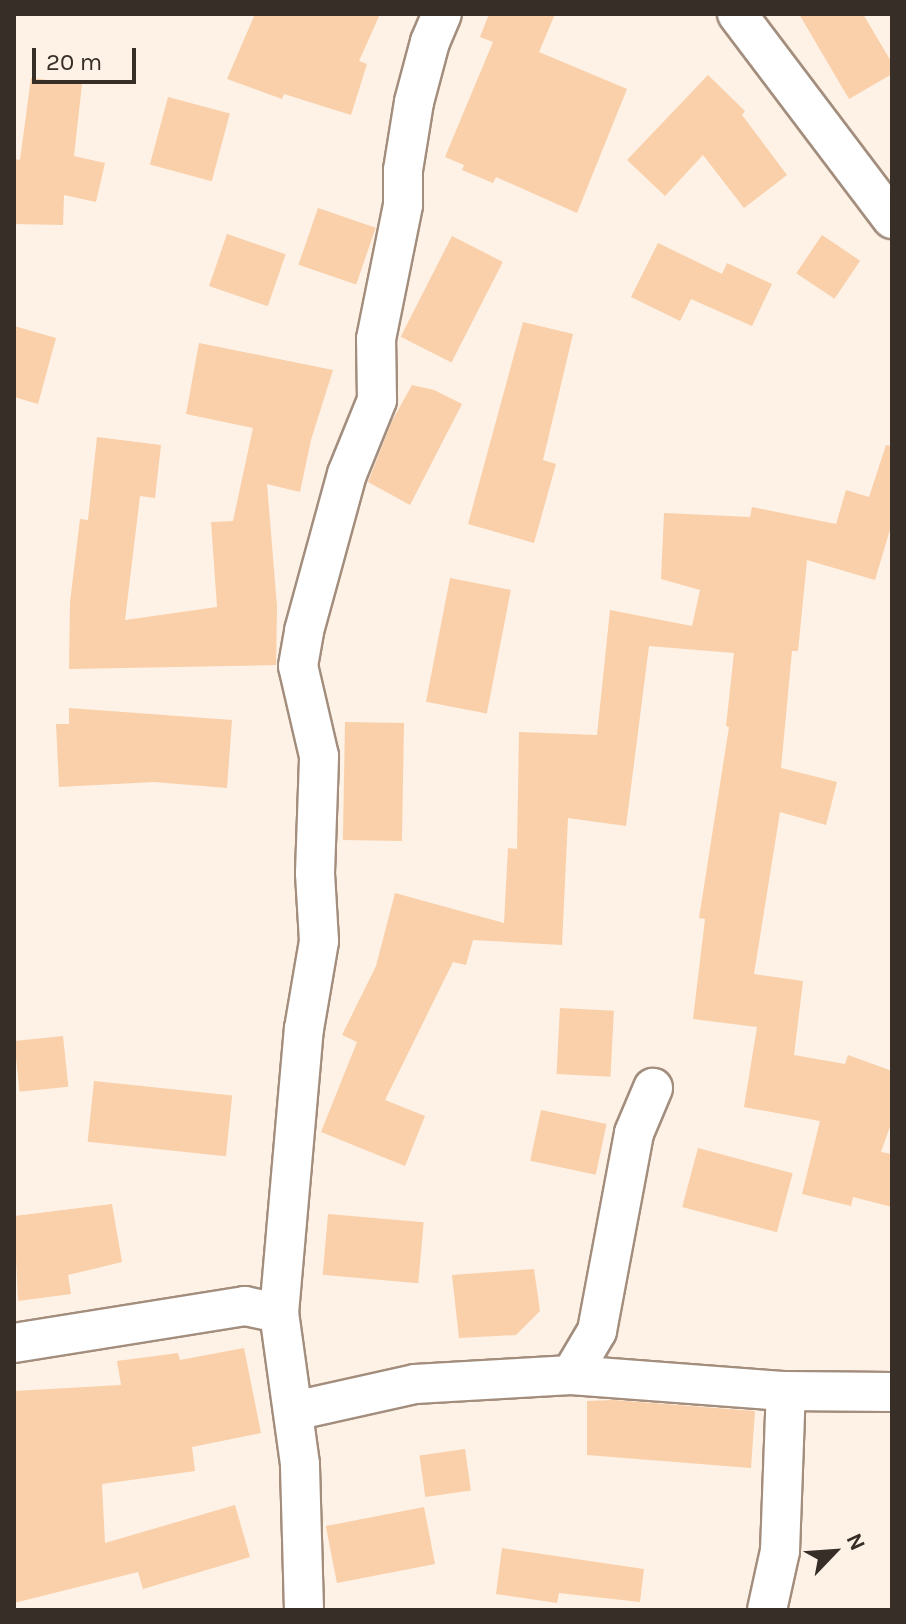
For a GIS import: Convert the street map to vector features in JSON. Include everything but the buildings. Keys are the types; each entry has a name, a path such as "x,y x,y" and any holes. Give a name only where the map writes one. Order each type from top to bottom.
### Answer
{"street":[{"path":"304,1610 300,1464 279,1313 304,1029 319,941 315,873 319,756 298,666 304,631 347,474 377,400 376,339 403,205 403,170 414,102 430,42 442,14"},
{"path":"737,14 892,219"},
{"path":"571,1375 597,1331 634,1133 653,1088"},
{"path":"14,1343 245,1306 279,1313"},
{"path":"294,1411 415,1384 571,1375 786,1391 892,1392"},
{"path":"767,1610 780,1551 786,1391"}]}
